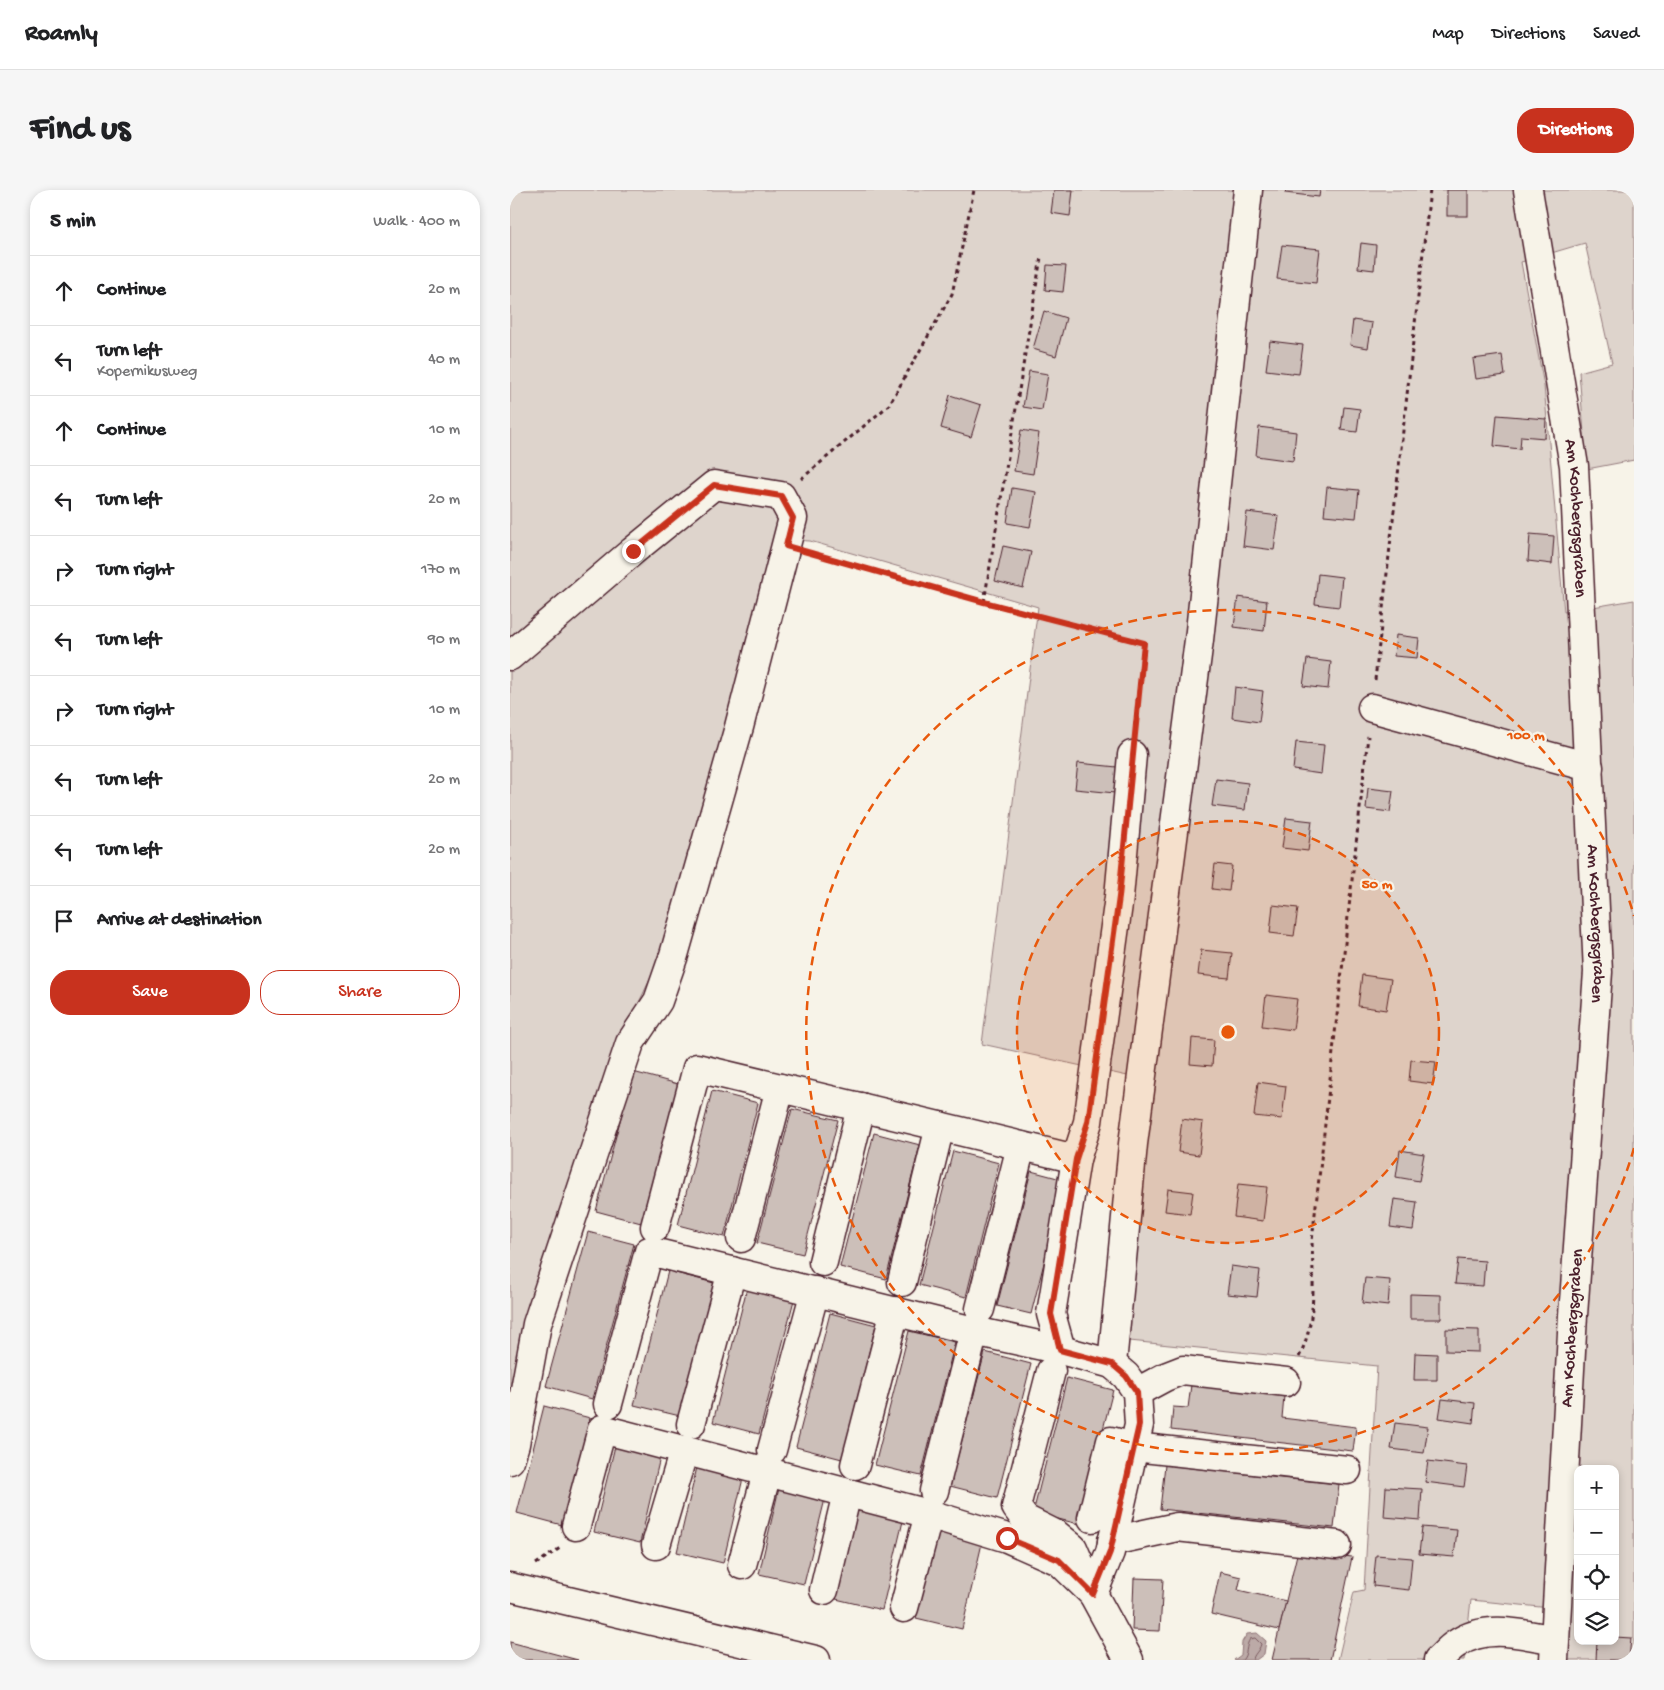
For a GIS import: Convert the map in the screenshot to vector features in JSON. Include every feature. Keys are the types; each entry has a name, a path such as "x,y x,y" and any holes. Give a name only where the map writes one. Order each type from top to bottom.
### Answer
{"lane":[{"path":"1112,1364 1133,1144 1199,640 1248,190"},
{"name":"Am Kochbergsgraben","path":"1528,190 1574,466 1598,972 1574,1305 1554,1650"},
{"path":"510,656 714,485 781,496 793,518 739,727 674,955 658,1001 630,1043 537,1324 515,1444 510,1460"},
{"path":"1372,708 1589,766"},
{"path":"1129,1660 1093,1594 1073,1548 1057,1535 1025,1520 1016,1507 1056,1360 1051,1314 1076,1159 1088,1122 1091,1103 1119,897 1132,755"},
{"path":"655,1227 697,1068 1076,1159"},
{"path":"740,1238 780,1088"},
{"path":"823,1262 861,1107"},
{"path":"902,1282 940,1126"},
{"path":"904,1608 1021,1146"},
{"path":"608,1404 649,1250 895,1311 977,1320 1056,1360 1112,1364 1126,1376 1137,1392 1136,1436 1110,1552 1093,1594"},
{"path":"656,1546 732,1271"},
{"path":"742,1564 815,1291"},
{"path":"855,1465 895,1311"},
{"path":"1137,1392 1165,1377 1184,1370 1286,1382"},
{"path":"576,1526 602,1429 687,1437 770,1462 847,1493 932,1503 1059,1560 1093,1594"},
{"path":"1092,1518 1111,1441 1136,1436 1347,1470"},
{"path":"824,1590 847,1493"},
{"path":"1112,1541 1176,1528 1337,1545"},
{"path":"510,1587 816,1660"},
{"path":"1438,1660 1456,1644 1479,1633 1505,1632 1554,1650"}],"path":[{"path":"781,496 889,404 952,294 974,190"},
{"path":"1286,1382 1303,1349 1313,1310 1312,1241 1430,190"},
{"path":"984,602 1041,257"},
{"path":"786,546 984,602 1144,643 1132,755"},
{"path":"532,1565 540,1562 564,1545 576,1526"}],"shaded area":[{"path":"510,190 1634,190 1634,460 1587,469 1579,372 1612,363 1585,243 1521,262 1544,386 1564,612 1634,600 1634,1660 1567,1660 1570,1610 1471,1600 1464,1660 1338,1660 1354,1592 1364,1590 1377,1366 1100,1338 1132,1077 982,1044 1038,607 810,541 775,539 685,871 655,969 605,1073 510,1389"}],"water":[{"path":"1257,1633 1266,1641 1264,1654 1256,1660 1234,1660 1241,1655 1242,1642 1247,1634"}],"building":[{"path":"1054,190 1073,190 1070,216 1051,213"},
{"path":"1286,190 1320,190 1319,197 1285,193"},
{"path":"1447,190 1468,190 1468,216 1447,216"},
{"path":"1361,243 1376,245 1374,270 1358,268"},
{"path":"1282,245 1320,249 1316,283 1277,279"},
{"path":"1047,265 1066,266 1063,292 1045,290"},
{"path":"1044,311 1066,318 1056,356 1033,349"},
{"path":"1353,320 1372,323 1368,348 1350,345"},
{"path":"1270,341 1303,345 1299,374 1266,370"},
{"path":"1502,355 1505,375 1476,379 1473,359"},
{"path":"1029,371 1048,374 1042,410 1023,407"},
{"path":"950,395 981,405 971,437 941,428"},
{"path":"1344,407 1360,409 1357,432 1341,430"},
{"path":"1497,415 1546,419 1545,438 1521,436 1520,449 1494,446"},
{"path":"1259,427 1296,432 1293,461 1256,456"},
{"path":"1021,430 1039,433 1033,474 1014,471"},
{"path":"1327,487 1359,490 1356,518 1324,515"},
{"path":"1012,488 1036,492 1030,527 1007,523"},
{"path":"1247,512 1279,516 1274,550 1243,546"},
{"path":"1530,534 1554,536 1552,564 1528,561"},
{"path":"1003,546 1031,552 1023,588 995,581"},
{"path":"1318,574 1342,577 1339,607 1315,604"},
{"path":"1238,597 1267,601 1264,631 1234,627"},
{"path":"1396,635 1419,638 1417,658 1394,656"},
{"path":"1307,659 1331,662 1328,689 1303,686"},
{"path":"1235,687 1263,691 1259,722 1232,718"},
{"path":"1296,742 1324,745 1321,774 1293,770"},
{"path":"1078,763 1117,767 1115,793 1075,789"},
{"path":"1216,779 1248,783 1245,810 1212,806"},
{"path":"1368,788 1393,791 1390,812 1366,809"},
{"path":"1286,818 1312,821 1308,851 1282,848"},
{"path":"1215,864 1232,866 1229,891 1212,889"},
{"path":"1273,905 1298,908 1294,936 1270,933"},
{"path":"1201,950 1232,953 1229,978 1198,975"},
{"path":"1362,975 1391,979 1386,1010 1358,1006"},
{"path":"1266,995 1297,999 1293,1030 1262,1026"},
{"path":"1192,1038 1214,1040 1212,1066 1190,1064"},
{"path":"1411,1060 1436,1062 1433,1084 1409,1081"},
{"path":"633,1072 678,1084 641,1223 596,1211"},
{"path":"1258,1082 1286,1086 1282,1119 1254,1116"},
{"path":"712,1091 758,1103 724,1237 678,1225"},
{"path":"792,1109 838,1120 803,1254 757,1243"},
{"path":"1182,1119 1203,1122 1199,1155 1178,1152"},
{"path":"874,1133 920,1145 886,1279 840,1267"},
{"path":"1400,1150 1424,1154 1419,1181 1396,1177"},
{"path":"953,1151 999,1163 966,1297 919,1285"},
{"path":"1031,1171 1065,1180 1031,1314 997,1306"},
{"path":"1238,1184 1267,1187 1263,1221 1234,1217"},
{"path":"1168,1189 1193,1192 1190,1214 1165,1211"},
{"path":"1394,1199 1417,1202 1413,1230 1390,1227"},
{"path":"588,1232 634,1244 592,1399 546,1386"},
{"path":"1458,1259 1485,1261 1483,1286 1455,1284"},
{"path":"1231,1266 1260,1270 1257,1297 1227,1294"},
{"path":"668,1271 714,1283 680,1416 634,1405"},
{"path":"1365,1278 1390,1280 1388,1306 1362,1303"},
{"path":"747,1288 794,1300 759,1434 713,1422"},
{"path":"1410,1294 1441,1295 1441,1319 1410,1319"},
{"path":"830,1313 876,1325 842,1459 796,1447"},
{"path":"1446,1329 1479,1330 1479,1352 1446,1351"},
{"path":"909,1331 955,1342 921,1476 875,1465"},
{"path":"985,1352 1031,1364 997,1498 950,1486"},
{"path":"1415,1353 1437,1354 1437,1380 1414,1380"},
{"path":"1067,1378 1113,1390 1079,1524 1033,1513"},
{"path":"1191,1385 1284,1396 1282,1418 1356,1427 1353,1451 1171,1430 1173,1407 1188,1408"},
{"path":"1442,1399 1475,1403 1473,1423 1439,1418"},
{"path":"544,1406 590,1418 562,1525 517,1513"},
{"path":"1395,1423 1428,1427 1424,1453 1391,1449"},
{"path":"616,1442 661,1453 640,1543 594,1532"},
{"path":"1428,1461 1467,1466 1464,1487 1425,1482"},
{"path":"698,1463 744,1474 723,1563 677,1552"},
{"path":"1165,1465 1339,1484 1334,1528 1160,1509"},
{"path":"780,1484 826,1495 804,1584 759,1574"},
{"path":"1386,1487 1422,1489 1420,1520 1384,1517"},
{"path":"858,1510 903,1521 882,1610 836,1599"},
{"path":"1422,1527 1457,1530 1454,1557 1419,1554"},
{"path":"937,1528 983,1539 962,1629 916,1618"},
{"path":"1298,1550 1352,1557 1330,1660 1272,1660"},
{"path":"1376,1555 1412,1558 1409,1590 1373,1586"},
{"path":"1220,1572 1241,1577 1238,1590 1286,1601 1279,1630 1211,1614"},
{"path":"1134,1578 1163,1579 1160,1631 1132,1630"},
{"path":"1619,1637 1631,1638 1629,1660 1596,1660 1597,1645 1619,1645"},
{"path":"510,1642 578,1660 510,1660"}],"route":[{"path":"633,551 714,485 781,496 793,518 786,546 984,602 1144,643 1119,897 1088,1122 1076,1159 1051,1314 1060,1350 1112,1364 1126,1376 1137,1392 1139,1425 1110,1552 1093,1594 1059,1560 1007,1538"}]}
